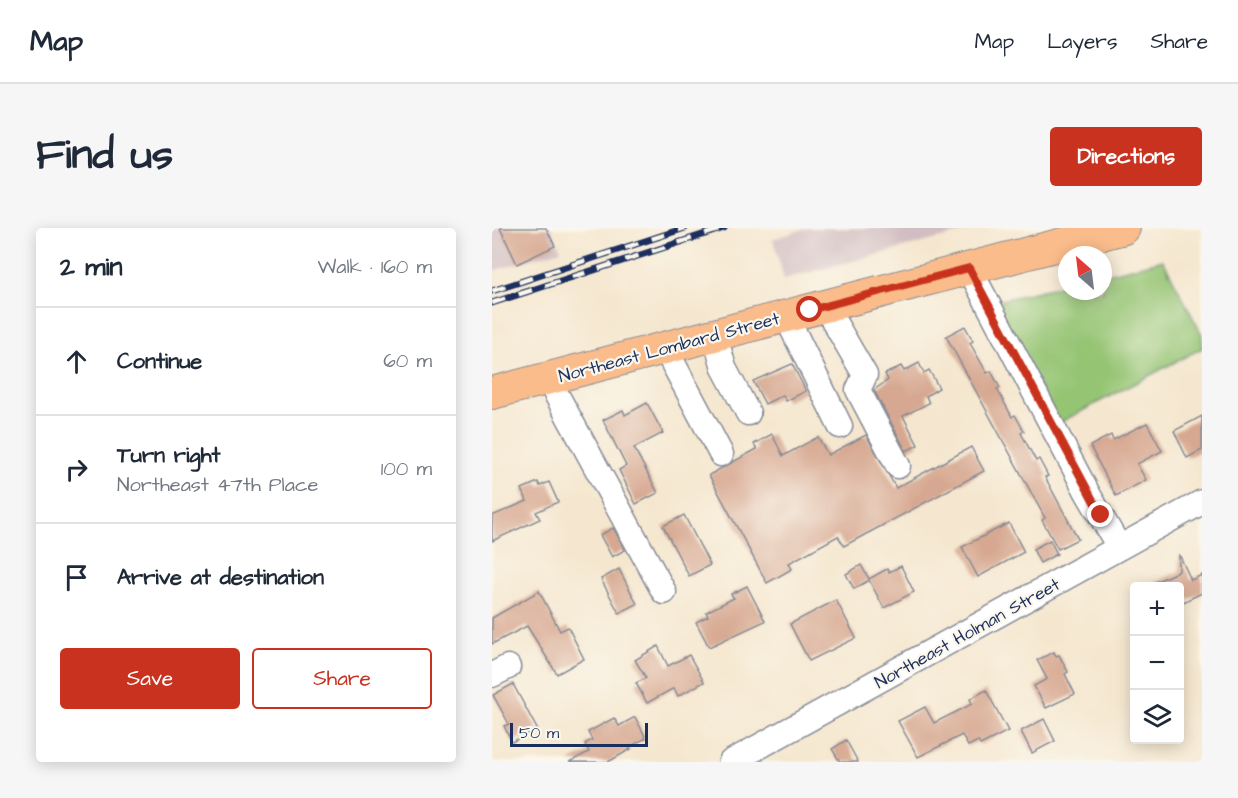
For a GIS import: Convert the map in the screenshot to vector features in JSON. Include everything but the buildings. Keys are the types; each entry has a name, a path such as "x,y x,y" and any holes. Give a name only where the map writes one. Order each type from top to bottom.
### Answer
{"main road":[{"name":"Northeast Lombard Street","path":"492,393 1124,228"}],"street":[{"path":"969,268 1087,492 1119,546"},
{"path":"825,306 865,375 858,390 898,466"},
{"path":"786,316 840,426"},
{"path":"715,335 724,368 748,413"},
{"path":"665,348 721,454"},
{"path":"548,379 664,592"},
{"name":"Northeast Holman Street","path":"742,760 1092,565 1119,546 1202,502"}],"shaded area":[{"path":"492,228 554,228 551,229 561,250 492,271"},
{"path":"807,228 980,228 784,279 773,239"}],"green space":[{"path":"1163,260 1202,335 1202,348 1059,423 994,302 1058,286 1058,300 1112,300 1112,273"}],"railway":[{"path":"492,291 685,228"},
{"path":"492,303 724,228"}],"route":[{"path":"810,310 969,268 1101,515"}]}
